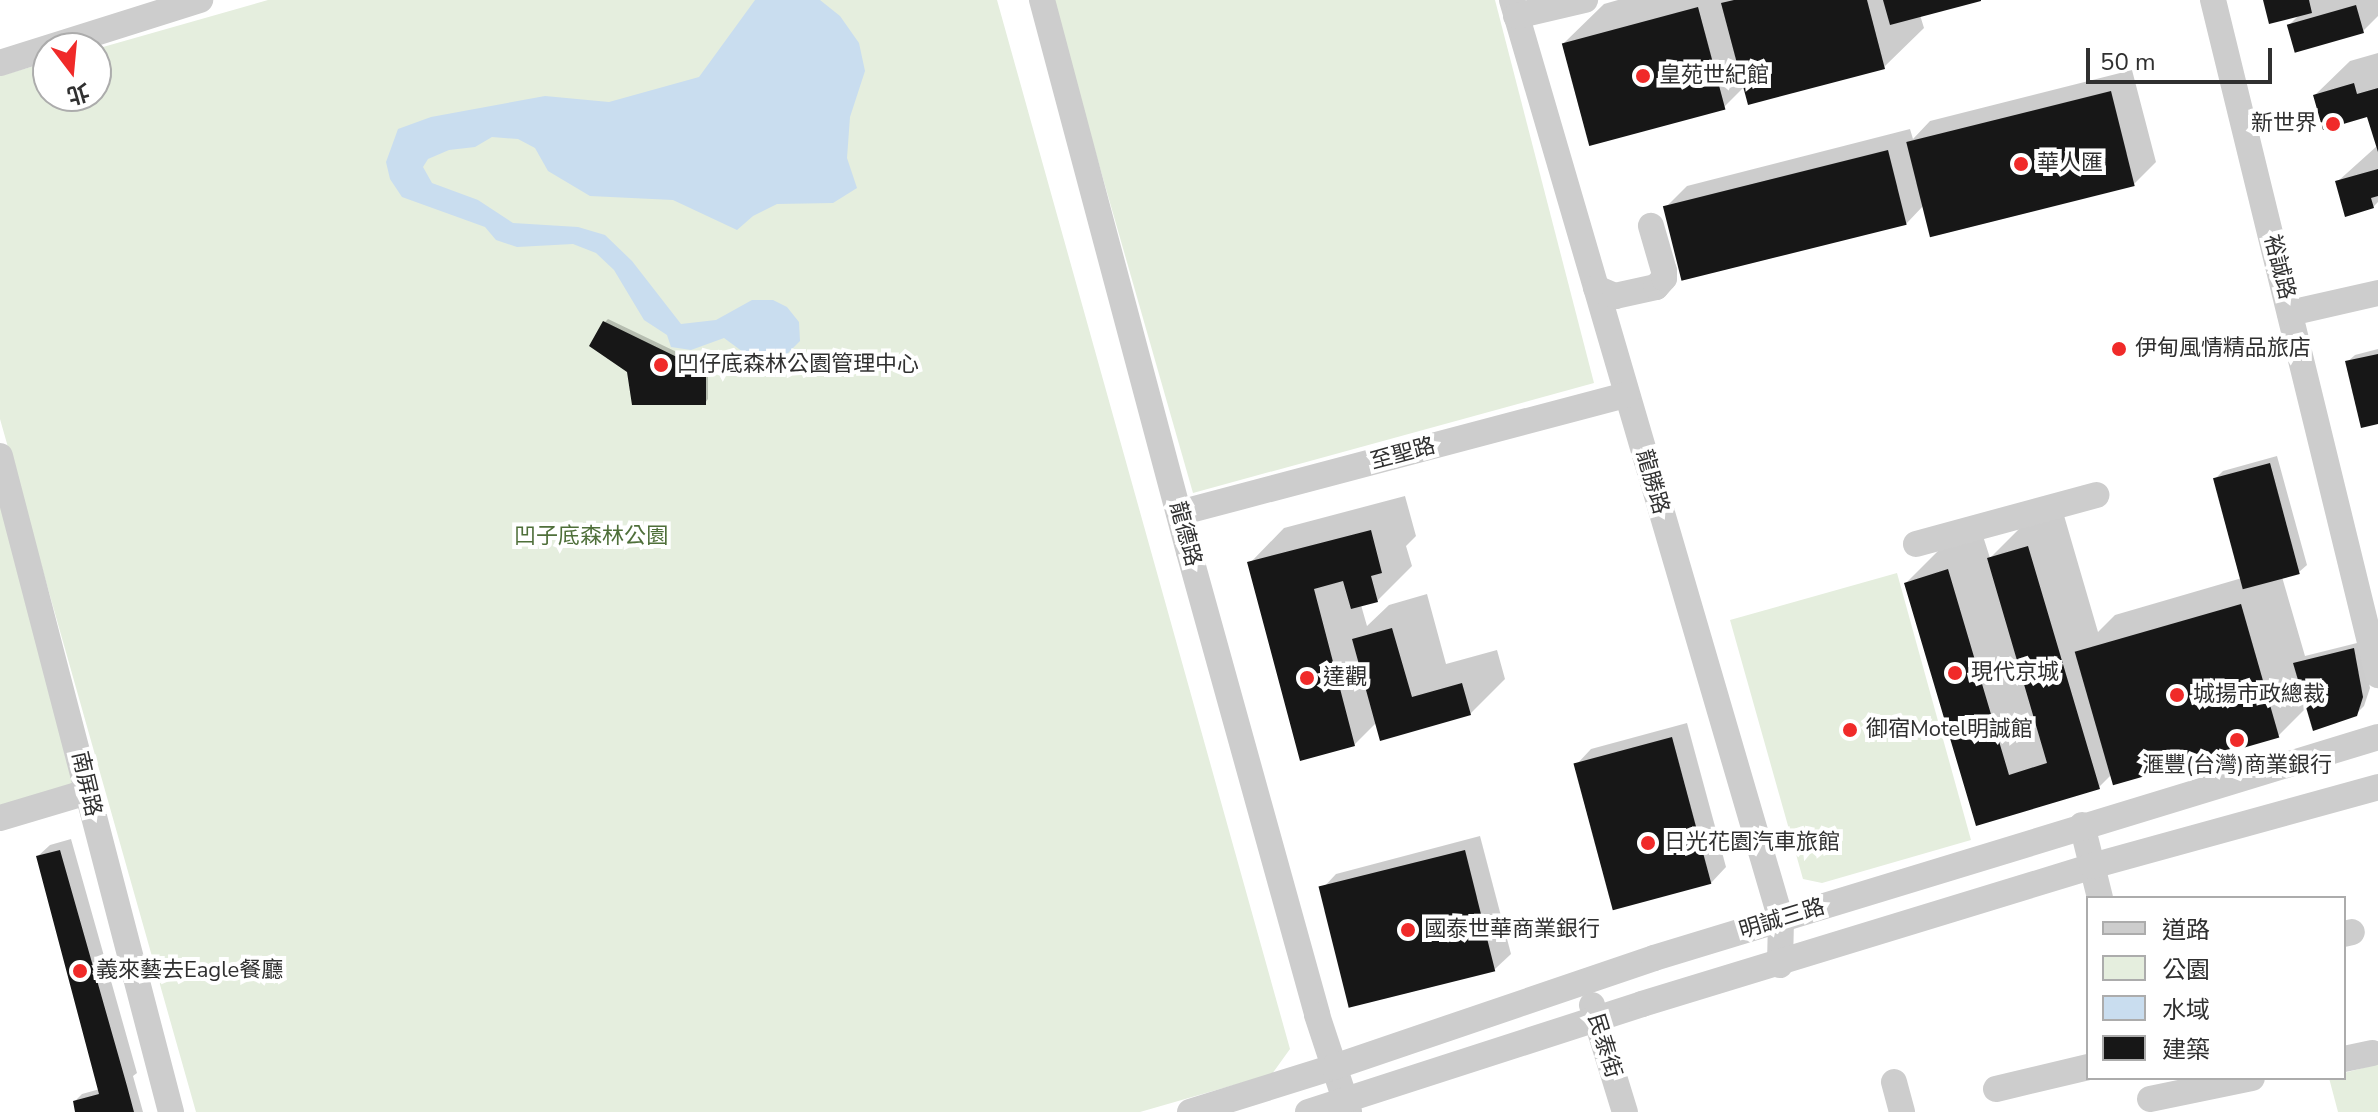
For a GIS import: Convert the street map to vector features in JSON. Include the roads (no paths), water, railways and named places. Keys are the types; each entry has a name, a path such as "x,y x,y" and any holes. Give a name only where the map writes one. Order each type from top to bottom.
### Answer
{"street":[{"path":"0,63 200,0"},
{"name":"龍德路","path":"1042,0 1179,513 1347,1106"},
{"path":"1514,8 1585,0"},
{"name":"裕誠路","path":"2213,0 2378,675"},
{"name":"龍勝路","path":"1514,8 1781,920 1780,965"},
{"path":"1596,288 1615,296 1656,287 1664,278 1651,226"},
{"path":"2290,313 2378,293"},
{"name":"至聖路","path":"1179,513 1627,395"},
{"name":"南屏路","path":"0,456 171,1112"},
{"path":"1916,544 2096,495"},
{"name":"明誠三路","path":"1190,1112 1334,1067 1585,980 2082,825 2378,737"},
{"name":"明誠三路","path":"1308,1112 1347,1106 1596,1019 1780,965 2092,866 2378,787"},
{"path":"0,818 87,792"},
{"path":"2082,825 2100,896"},
{"name":"民泰街","path":"1585,980 1625,1112"},
{"path":"2346,1059 2372,1053"},
{"path":"1996,1089 2086,1067"},
{"path":"2149,1096 2241,1080"},
{"path":"1894,1082 1902,1112"}],"water":[{"path":"755,0 820,0 840,16 859,43 865,71 850,117 847,158 857,188 833,203 777,204 753,216 737,230 673,200 590,196 548,171 535,148 518,139 492,137 475,147 449,150 428,159 423,167 432,183 478,200 513,223 578,227 605,235 632,261 681,324 716,320 752,300 773,300 787,307 799,322 800,341 783,358 754,360 724,338 691,350 671,347 667,335 644,320 614,270 596,253 573,244 517,247 496,240 485,227 402,197 390,179 386,162 398,129 431,117 545,96 609,102 699,77"}],"place":[{"name":"皇苑世紀館","path":"1643,76"},
{"name":"新世界","path":"2333,124"},
{"name":"華人匯","path":"2021,164"},
{"name":"伊甸風情精品旅店","path":"2119,349"},
{"name":"凹仔底森林公園管理中心","path":"661,365"},
{"name":"現代京城","path":"1955,673"},
{"name":"達觀","path":"1307,678"},
{"name":"城揚市政總裁","path":"2177,695"},
{"name":"御宿Motel明誠館","path":"1850,730"},
{"name":"滙豐(台灣)商業銀行","path":"2237,740"},
{"name":"日光花園汽車旅館","path":"1648,843"},
{"name":"國泰世華商業銀行","path":"1408,930"},
{"name":"義來藝去Eagle餐廳","path":"80,971"}],"park label":[{"name":"凹子底森林公園","path":"591,537"}]}
